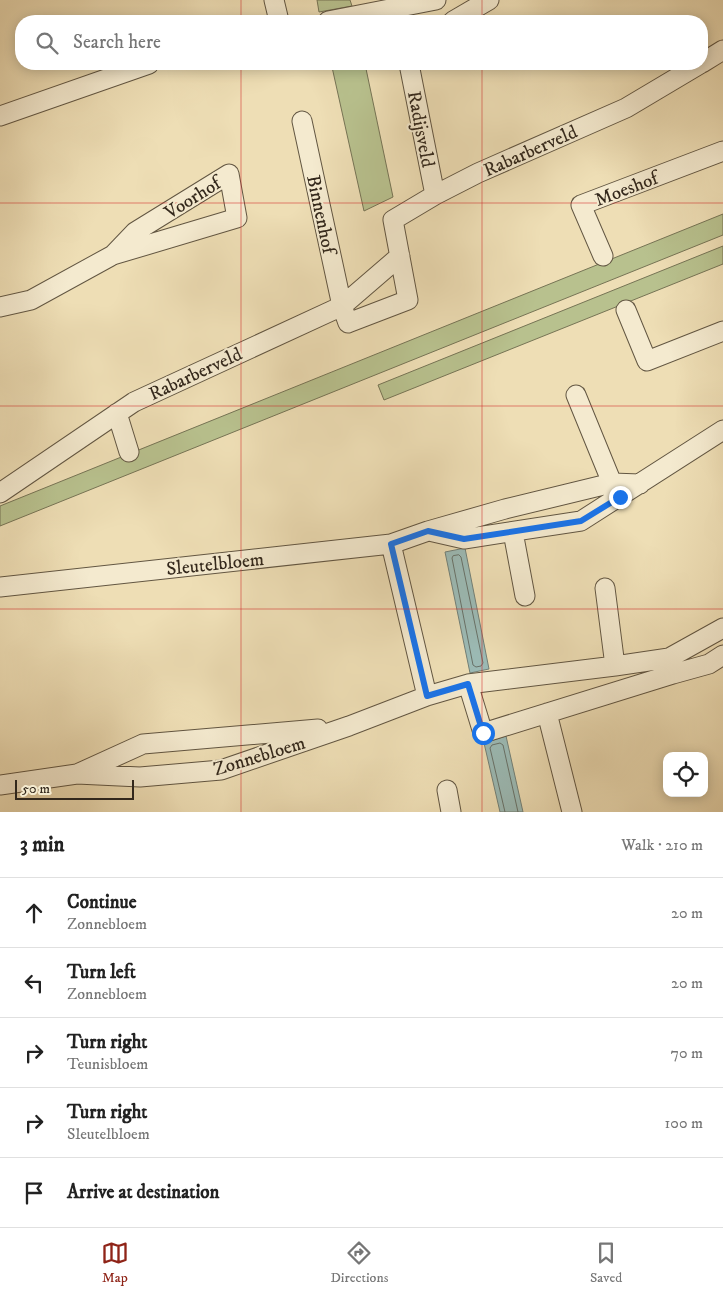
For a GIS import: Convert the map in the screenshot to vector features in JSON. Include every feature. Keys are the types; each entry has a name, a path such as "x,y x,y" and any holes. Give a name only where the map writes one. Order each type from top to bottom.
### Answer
{"street":[{"path":"274,0 278,15"},
{"path":"367,15 400,10 436,0"},
{"path":"463,15 489,0"},
{"name":"Rabarberveld","path":"708,59 723,50"},
{"path":"0,116 132,70"},
{"name":"Radijsveld","path":"410,70 435,195"},
{"name":"Rabarberveld","path":"342,306 348,323 408,300 393,220 478,172 626,108 689,70"},
{"name":"Binnenhof","path":"302,121 342,306"},
{"name":"Moeshof","path":"602,256 581,205 723,150"},
{"name":"Voorhof","path":"0,307 31,300 113,255 237,218 229,174 135,232 113,255"},
{"name":"Rabarberveld","path":"0,493 134,402 342,306 400,256"},
{"path":"626,310 647,361 723,331"},
{"path":"576,395 612,483"},
{"path":"117,413 129,452"},
{"path":"428,531 464,539 581,521 723,430"},
{"name":"Sleutelbloem","path":"0,587 391,544 480,515 612,483 640,484"},
{"path":"513,532 525,596"},
{"path":"391,544 427,696"},
{"path":"606,588 616,666"},
{"name":"Zonnebloem","path":"468,684 483,733 547,713 671,666 723,628"},
{"name":"Zonnebloem","path":"0,785 77,774 140,777 221,770 348,726 427,696 468,684 616,666 709,664 723,655"},
{"path":"547,713 572,812"},
{"name":"Zonnebloem","path":"77,774 143,744 348,726"},
{"path":"447,790 451,812"}],"green space":[{"path":"317,0 350,0 352,6 319,12"},
{"path":"333,70 366,70 393,197 364,211"},
{"path":"723,214 723,235 0,526 0,506"},
{"path":"723,246 723,264 384,400 378,385"}],"water":[{"path":"465,548 489,669 470,673 445,552"},
{"path":"506,736 523,812 500,812 484,743"}],"route":[{"path":"483,733 468,684 427,696 391,544 428,531 464,539 581,521 620,497"}]}
